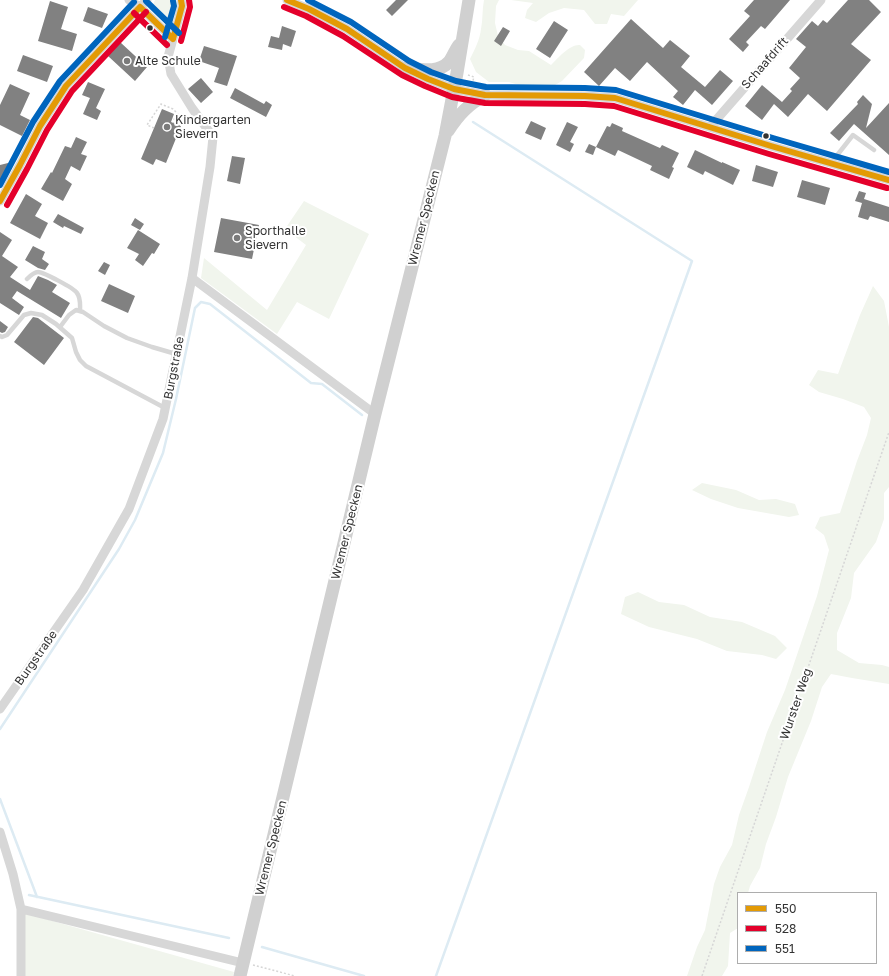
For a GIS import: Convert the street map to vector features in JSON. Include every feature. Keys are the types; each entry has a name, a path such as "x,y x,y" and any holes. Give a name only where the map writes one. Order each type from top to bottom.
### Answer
{"street":[{"path":"129,0 140,7 173,38"},
{"path":"0,201 40,126 66,86 147,0"},
{"name":"Burgstraße","path":"0,710 83,590 129,509 163,419 192,278 210,167 213,137 171,74 168,57 182,6 181,0"},
{"path":"287,0 309,9 347,29 405,68 454,89 485,95 585,96 616,98 771,146 889,180"},
{"name":"Wremer Specken","path":"240,976 375,414 445,136 469,0"},
{"name":"Schaafdrift","path":"710,127 821,0"},
{"path":"405,68 434,70 442,68 449,62 463,38"},
{"path":"445,136 455,120 466,108 485,95"},
{"path":"192,278 375,414"},
{"path":"0,832 13,874 21,909 21,976"},
{"path":"21,909 243,963"}],"lane":[{"path":"831,163 853,135 874,150"},
{"path":"27,279 38,272 46,274 71,288 77,293 80,301 80,311"},
{"path":"60,327 76,310 83,312 104,326 127,338 176,354"},
{"path":"0,336 2,337 8,335 24,315 31,313 42,315 60,327 72,338 76,352 80,360 86,366 165,408"}],"path":[{"path":"154,128 148,125 161,104 172,109 179,115 175,117 173,123"},
{"name":"Wurster Weg","path":"702,976 889,432"},
{"path":"243,963 295,976"}],"shaded area":[{"path":"155,0 176,0 178,8 176,14 171,18 159,18 154,14 153,8"},
{"path":"484,0 499,0 496,6 495,23 498,36 505,45 518,50 529,51 551,65 564,52 576,45 580,45 585,50 584,58 562,81 550,88 522,86 509,82 489,82 476,72 470,59 480,36"},
{"path":"511,0 638,0 624,16 611,14 607,24 595,24 584,10 564,8 549,13 536,22 525,18 527,10 533,3"},
{"path":"304,201 369,234 329,319 297,302 277,334 201,278 204,258 267,310 306,245 285,229"},
{"path":"873,286 884,301 889,327 889,487 884,493 884,519 876,542 854,573 851,598 837,633 837,650 859,663 889,667 889,684 831,674 822,687 811,721 788,777 766,844 760,868 748,892 737,892 737,929 730,933 728,966 722,976 687,976 697,947 705,930 714,884 720,867 732,845 739,815 767,732 785,690 817,596 829,550 824,535 815,528 820,517 840,513 867,435 871,418 864,407 819,392 809,385 818,370 838,374 860,315"},
{"path":"702,483 736,490 759,500 776,499 795,504 799,515 789,517 738,508 711,499 692,490"},
{"path":"638,592 659,602 684,605 710,617 742,622 775,636 787,648 776,659 762,655 727,651 697,639 649,627 621,614 625,597"},
{"path":"24,913 234,972 233,976 24,976"}],"building":[{"path":"396,0 408,0 392,16 386,10"},
{"path":"754,0 790,0 765,29 761,26 746,42 749,45 743,52 729,39 750,16 744,11"},
{"path":"848,0 869,0 881,12 851,44 871,60 827,111 808,94 788,117 774,104 762,120 745,106 762,85 782,102 792,91 790,89 800,78 789,68 806,47 796,39 812,21 818,26 823,20 827,23"},
{"path":"50,1 68,7 61,29 77,34 72,51 38,41"},
{"path":"88,7 108,14 102,28 83,21"},
{"path":"631,19 663,48 670,40 690,56 681,67 705,87 720,70 733,81 712,105 695,90 683,105 673,97 678,91 647,62 630,81 615,68 599,86 584,72"},
{"path":"554,21 568,30 550,58 536,49"},
{"path":"282,26 296,31 291,47 283,44 282,50 268,47 271,36 279,38"},
{"path":"503,27 510,31 501,46 494,41"},
{"name":"Alte Schule","path":"120,42 147,67 135,81 108,56"},
{"path":"204,46 237,56 227,86 214,82 219,68 199,61"},
{"path":"23,55 53,66 47,82 17,71"},
{"path":"201,78 213,92 201,103 188,89"},
{"path":"88,82 105,89 96,108 101,111 97,120 83,114 90,98 82,95"},
{"path":"10,84 30,93 20,115 30,120 22,136 0,125 0,105"},
{"path":"235,88 264,104 266,101 272,105 266,117 230,98"},
{"path":"863,95 872,104 866,128 889,103 889,155 854,124 839,141 830,133 858,104 857,102"},
{"path":"162,109 174,114 171,122 181,126 166,163 156,159 153,165 141,159"},
{"path":"531,121 546,128 541,140 525,133"},
{"path":"567,122 578,127 570,142 574,144 570,152 556,145"},
{"path":"612,123 623,128 622,131 660,148 662,145 679,153 672,167 674,168 669,179 650,170 652,166 618,150 615,156 596,147 607,126 610,127"},
{"path":"76,137 87,142 81,154 87,156 80,171 71,166 65,179 72,184 63,201 41,189 51,172 52,173 65,146 71,148"},
{"path":"589,144 596,147 593,155 585,152"},
{"path":"695,150 740,170 733,185 705,171 703,175 687,167"},
{"path":"232,156 245,158 240,184 227,181"},
{"path":"8,163 10,171 0,188 0,165"},
{"path":"756,165 778,172 773,187 752,181"},
{"path":"802,180 830,188 825,205 797,197"},
{"path":"859,191 866,193 864,199 889,207 889,222 870,216 868,220 858,217 862,203 855,201"},
{"path":"26,194 42,204 35,216 48,223 40,239 10,223"},
{"path":"58,214 84,228 81,234 64,226 63,228 53,222"},
{"path":"135,218 144,224 140,230 131,225"},
{"name":"Sporthalle Sievern","path":"221,218 259,225 252,259 214,252"},
{"path":"138,230 160,244 154,254 152,253 143,266 135,260 139,254 127,248"},
{"path":"0,232 12,240 2,256 18,267 10,277 30,290 38,276 57,285 52,292 70,303 61,318 17,291 12,298 24,307 19,315 0,303"},
{"path":"33,246 45,252 42,259 49,264 45,270 38,268 25,260"},
{"path":"104,262 110,265 105,275 98,271"},
{"path":"109,284 135,296 128,313 101,301"},
{"path":"33,317 38,318 64,338 44,365 14,342"},
{"path":"0,321 8,327 5,332 2,333 0,332"}],"waterway":[{"path":"436,976 692,261 473,122"},
{"path":"0,729 119,549 135,520 163,453 195,308 201,302 210,304 311,383 322,384 362,415"},
{"path":"0,799 37,897"},
{"path":"29,895 229,938"},
{"path":"262,947 364,976"}],"transit line":[{"name":"550","path":"173,39 182,6 181,0"},
{"name":"528","path":"181,41 190,7 189,0"},
{"name":"550","path":"287,0 309,9 347,29 405,68 454,89 485,95 585,96 615,98 771,146 889,180"},
{"name":"551","path":"308,0 351,22 409,61 431,72 456,81 486,87 585,88 616,90 889,172"},
{"name":"551","path":"146,1 179,33"},
{"name":"551","path":"165,37 174,6 173,1"},
{"name":"551","path":"0,185 33,122 60,81 134,2"},
{"name":"550","path":"140,7 173,39"},
{"name":"550","path":"0,201 40,126 66,86 140,7"},
{"name":"528","path":"284,7 306,16 343,36 402,75 452,97 485,103 585,104 614,106 769,154 887,188"},
{"name":"528","path":"7,205 47,130 72,91 146,12"},
{"name":"528","path":"134,13 167,45"}],"place":[{"name":"Alte Schule","path":"127,61"},
{"name":"Kindergarten Sievern","path":"167,127"},
{"name":"Sporthalle Sievern","path":"237,238"}]}
